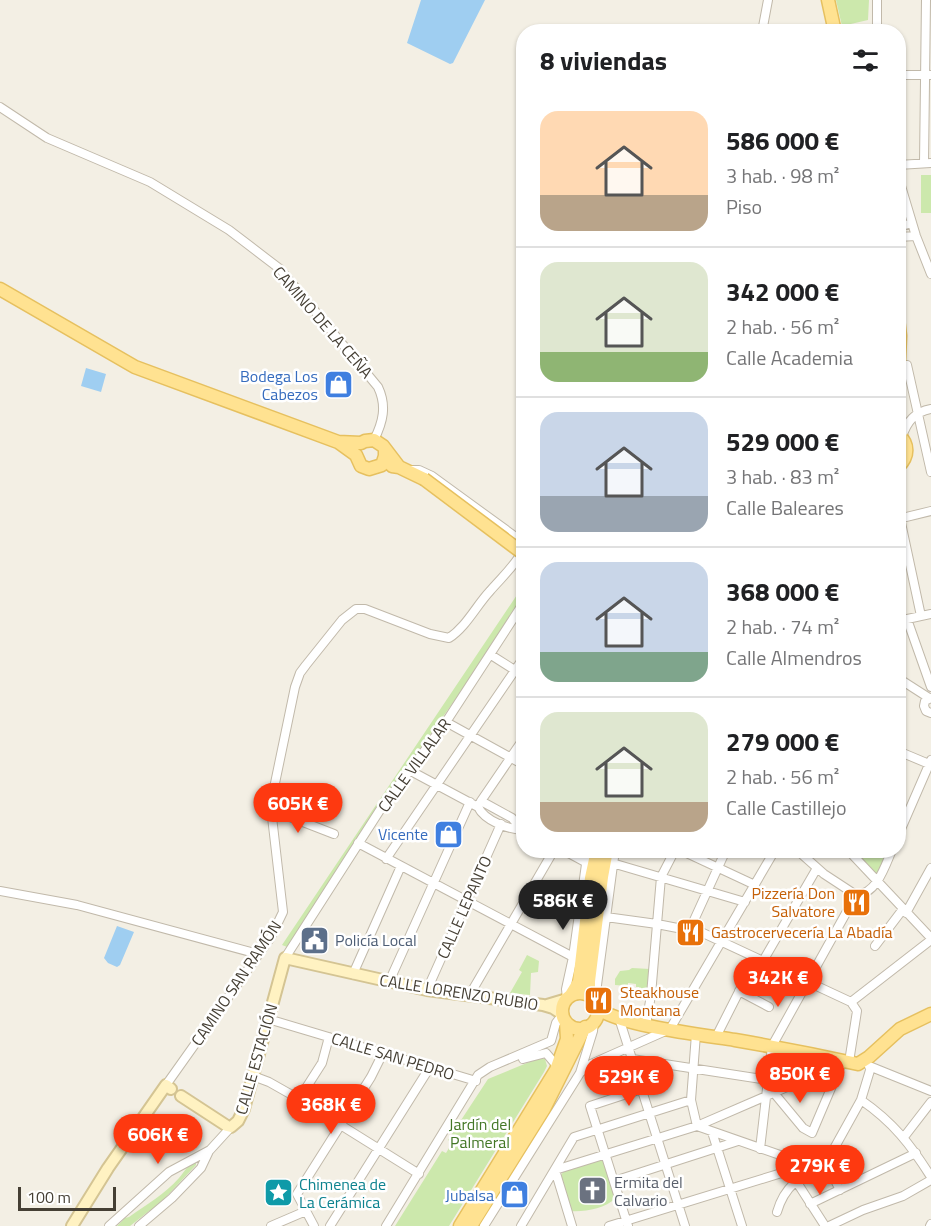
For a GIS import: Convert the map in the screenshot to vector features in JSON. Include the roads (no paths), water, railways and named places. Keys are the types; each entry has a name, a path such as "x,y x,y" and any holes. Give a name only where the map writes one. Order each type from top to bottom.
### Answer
{"main road":[{"path":"828,0 833,24"},
{"path":"0,290 135,367 358,449"},
{"path":"358,449 369,440 379,442 403,468 424,479 516,549"},
{"path":"358,449 358,463 365,468 374,469 382,465 403,468"},
{"path":"382,465 386,456 385,451"},
{"path":"460,1226 557,1066 567,1039 564,1004 579,982 589,864 592,858"},
{"path":"471,1226 544,1109 589,1024 595,1002 589,988 589,981 606,858"},
{"name":"CALLE LORENZO RUBIO","path":"285,958 427,990 543,1005 553,1008 564,1017"},
{"name":"CALLE ESTACIÓN","path":"231,1127 238,1121 244,1109 285,958"},
{"path":"543,1005 553,1005 582,993 617,1018"},
{"path":"564,1017 577,1028 597,1019 617,1018 867,1065 900,1029 929,1018"},
{"path":"72,1226 108,1168 169,1087"},
{"path":"181,1096 231,1127"}],"street":[{"path":"764,24 768,0"},
{"path":"877,0 877,24"},
{"path":"906,164 928,163 926,0"},
{"path":"906,75 928,75"},
{"name":"CAMINO DE LA CEÑA","path":"0,107 47,138 150,182 229,230 280,269 378,387 384,407 381,426 374,440"},
{"path":"906,203 931,274"},
{"path":"906,225 912,223"},
{"path":"906,237 916,236"},
{"path":"907,365 930,467"},
{"path":"906,426 918,412 931,409"},
{"path":"403,468 419,470 432,476 516,537"},
{"path":"403,468 415,479 516,550"},
{"path":"906,517 931,511"},
{"path":"906,550 921,616"},
{"name":"CAMINO SAN RAMÓN","path":"169,1087 271,937 283,912 272,810 283,738 300,673 342,620 356,609 365,609 430,634 449,638 457,632 516,561"},
{"path":"906,619 931,614"},
{"name":"CALLE VILLALAR","path":"285,958 358,843 446,722 516,615"},
{"path":"906,627 931,687"},
{"path":"491,655 514,670"},
{"path":"386,858 516,667"},
{"path":"906,683 930,698 925,701 924,706 926,711 931,713"},
{"path":"446,722 516,761"},
{"path":"516,749 480,804 481,812 509,829 516,828"},
{"path":"906,755 930,767 906,819"},
{"path":"409,770 470,802 480,804 516,822"},
{"path":"389,982 470,802"},
{"path":"272,810 334,834"},
{"name":"CALLE LEPANTO","path":"427,990 501,824"},
{"path":"358,843 573,957"},
{"path":"469,996 549,858"},
{"path":"578,858 589,864"},
{"path":"569,997 566,989 589,858"},
{"path":"595,1002 613,858"},
{"path":"646,1024 651,995 661,877 671,858"},
{"path":"696,858 755,885"},
{"path":"690,929 722,858"},
{"path":"580,1073 591,1064 670,1029 723,943 770,858"},
{"path":"806,858 856,895"},
{"path":"851,1002 931,939 855,858"},
{"path":"760,1149 772,1046 856,895 865,893 877,882 888,858"},
{"path":"612,863 745,902"},
{"path":"353,974 401,866"},
{"path":"716,1037 738,991 818,868"},
{"path":"875,946 905,911 930,871"},
{"path":"0,891 77,905 258,954"},
{"path":"606,917 690,929 703,933 851,1002 856,1011 846,1061 812,1133 803,1128 774,1093"},
{"path":"738,991 769,1006"},
{"name":"CALLE SAN PEDRO","path":"268,1018 476,1081 478,1075 490,1066 551,1041 556,1023 564,1017"},
{"path":"617,1018 685,1226"},
{"path":"484,1226 580,1073 593,1031 589,1024"},
{"path":"696,1034 691,1100 698,1126"},
{"path":"299,1099 322,1063 329,1037"},
{"path":"386,1226 476,1081 509,1064 544,1052 549,1054 557,1066"},
{"path":"314,1226 297,1194 383,1053"},
{"path":"555,1170 698,1126 824,1071 828,1058"},
{"path":"632,1059 768,1080"},
{"path":"777,1212 781,1199 795,1181 826,1163 861,1100 867,1065 931,1092"},
{"path":"330,1226 430,1067"},
{"path":"253,1076 299,1099 419,1174"},
{"path":"627,1223 590,1106 642,1089"},
{"path":"521,1226 574,1137 691,1100"},
{"path":"698,1126 780,1155 810,1204 832,1225 863,1210 903,1196 931,1179 904,1137 881,1113 861,1100"},
{"path":"904,1137 931,1102"},
{"name":"CALLE ESTACIÓN","path":"139,1226 201,1168 210,1150 231,1127"},
{"path":"712,1132 739,1225"},
{"path":"614,1181 738,1141"},
{"name":"CALLE ESTACIÓN","path":"109,1226 169,1172 210,1150"},
{"path":"810,1204 916,1153"},
{"path":"826,1163 840,1190"},
{"path":"555,1170 572,1226"},
{"path":"609,1226 627,1223 678,1204 788,1171"},
{"path":"271,1226 306,1211"}],"water":[{"path":"421,0 485,0 453,63 450,64 407,43"},
{"path":"86,368 106,374 101,392 81,386"},
{"path":"117,926 134,932 120,965 117,967 108,963 104,958"}],"place":[{"name":"Bodega Los Cabezos","path":"339,385"},
{"name":"Vicente","path":"449,834"},
{"name":"Pizzería Don Salvatore","path":"856,902"},
{"name":"Gastrocervecería La Abadía","path":"690,932"},
{"name":"Policía Local","path":"314,940"},
{"name":"Steakhouse Montana","path":"599,1001"},
{"name":"Ermita del Calvario","path":"593,1191"},
{"name":"Chimenea de La Cerámica","path":"278,1193"},
{"name":"Jubalsa","path":"515,1195"}],"park label":[{"name":"Jardín del Palmeral","path":"480,1133"}]}
